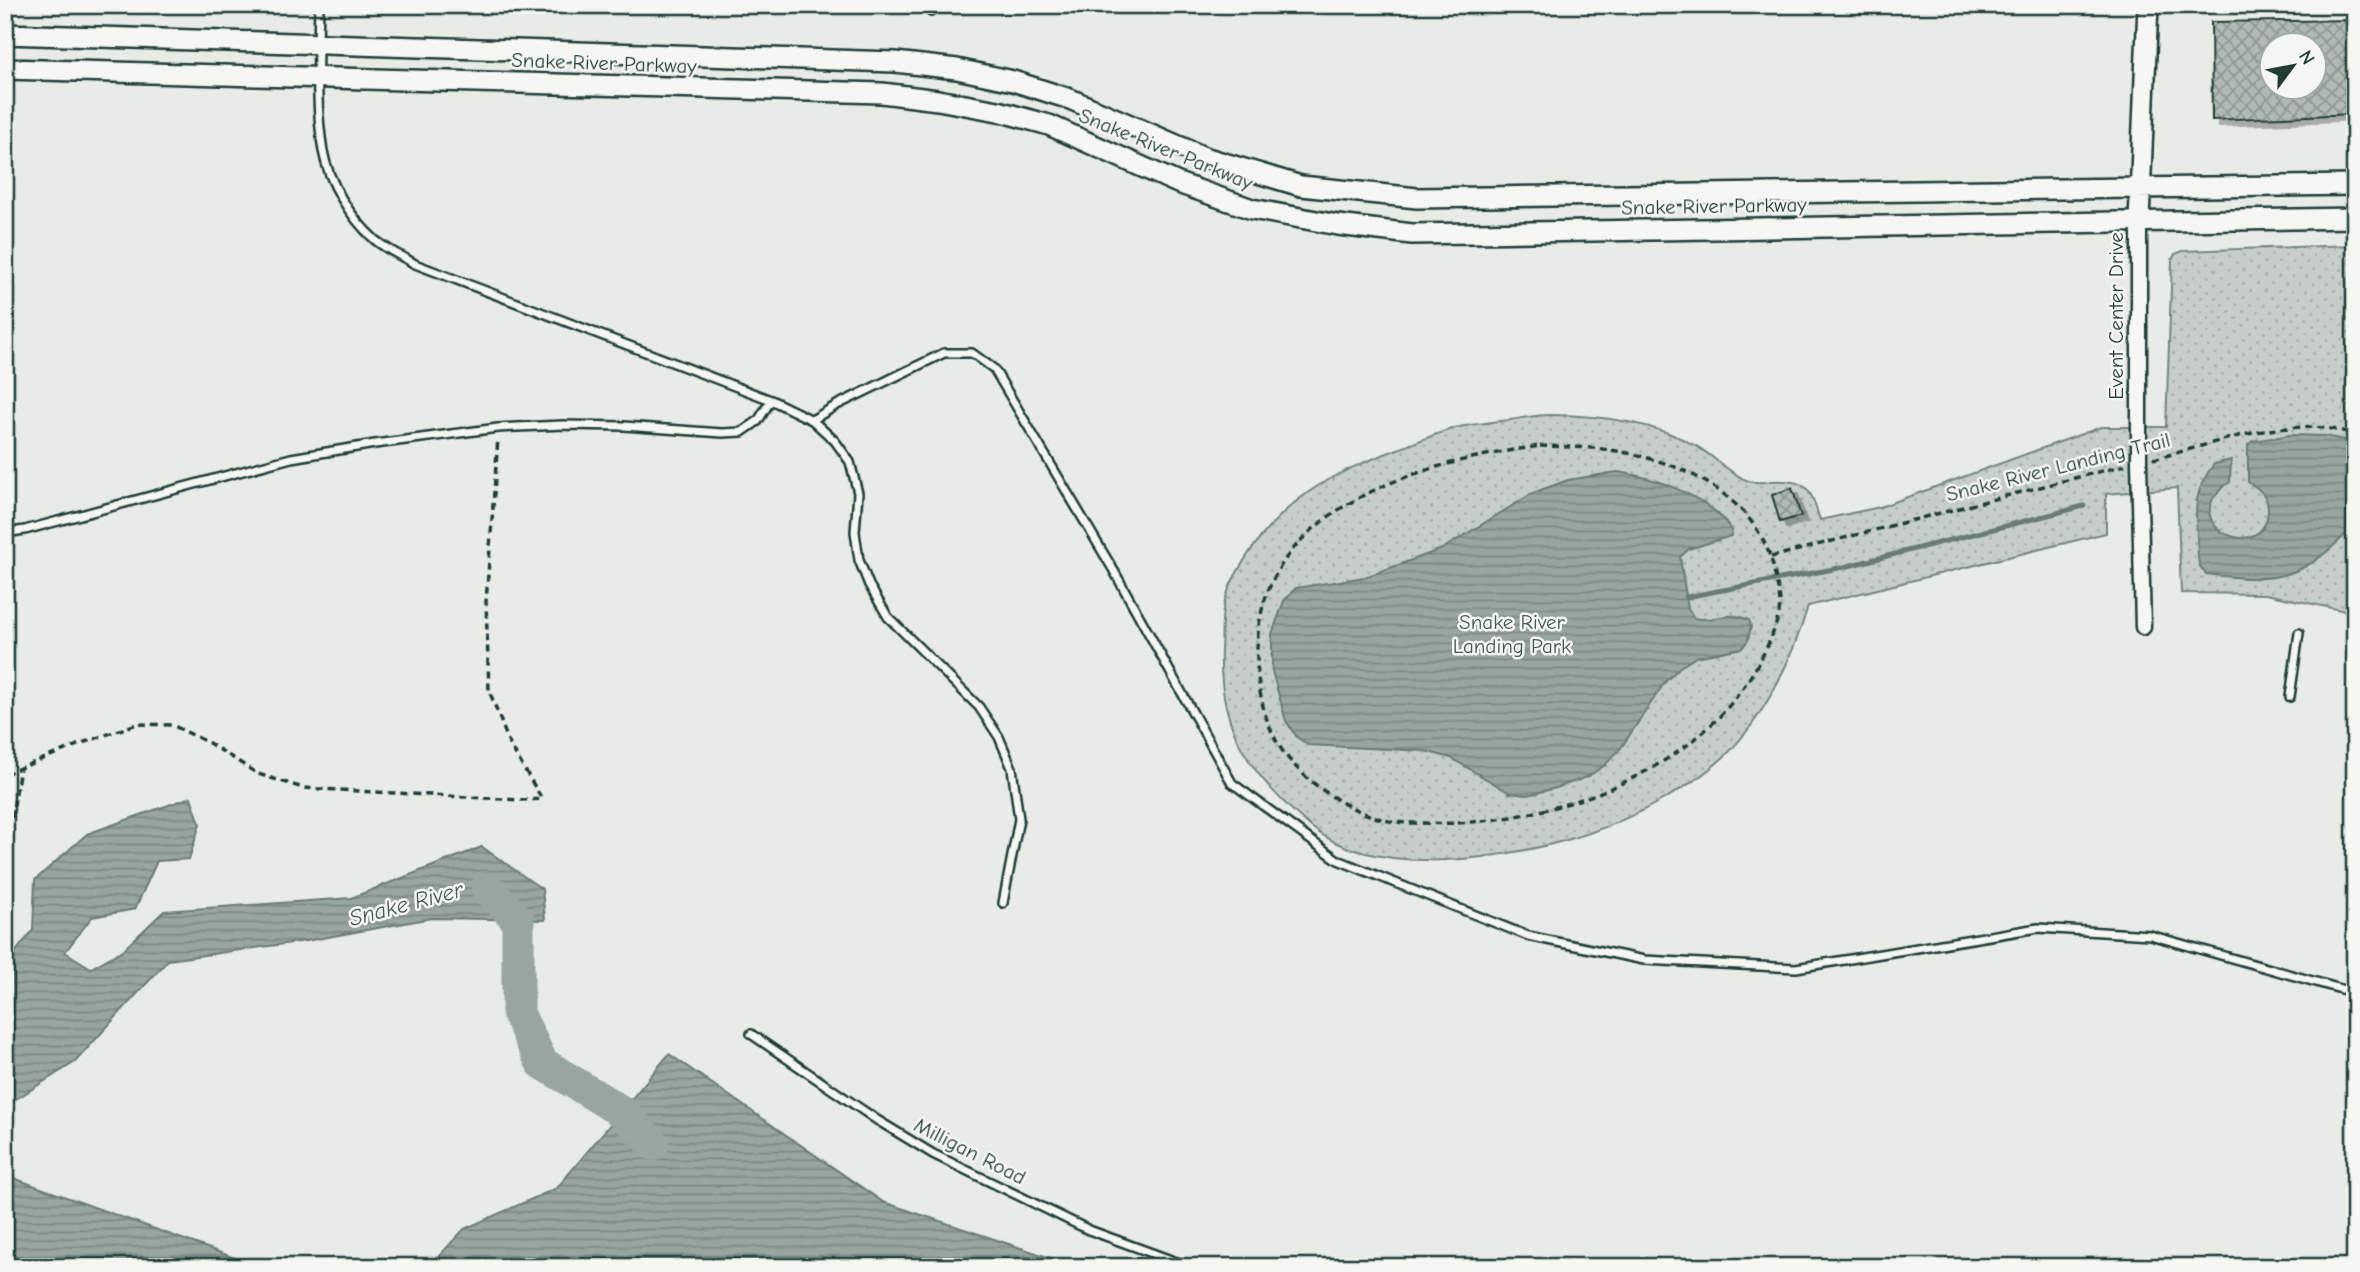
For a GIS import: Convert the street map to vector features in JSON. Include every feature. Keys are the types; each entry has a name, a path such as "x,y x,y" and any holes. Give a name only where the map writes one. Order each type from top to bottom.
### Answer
{"street":[{"name":"Event Center Drive","path":"2143,627 2139,462 2139,221 2148,5"},
{"name":"Snake River Parkway","path":"5,34 895,62 957,69 1013,81 1070,99 1204,157 1256,174 1301,186 1417,198 2355,185"},
{"name":"Snake River Parkway","path":"5,69 869,93 938,100 998,111 1049,125 1178,183 1252,209 1338,225 1412,234 2355,218"}],"lane":[{"path":"319,5 323,152 331,176 349,210 375,240 415,264 771,400 812,420 835,440 850,462 859,493 855,532 859,560 869,585 888,617 979,707 999,737 1012,768 1019,819 1003,903"},
{"path":"812,420 944,353 972,353 994,369 1114,571 1232,783 1338,860 1528,936 1644,960 1796,968 2038,928 2137,934 2150,935 2355,993"},
{"path":"5,533 25,530 291,458 498,428 624,425 722,433 742,432 758,421 771,400"},
{"path":"2290,697 2299,633"},
{"name":"Milligan Road","path":"751,1034 877,1121 933,1154 1089,1230 1190,1267"},
{"path":"2349,1267 2355,1264"}],"path":[{"name":"Snake River Landing Trail","path":"1771,556 2265,430 2318,427 2355,434"},
{"path":"5,774 137,724 172,725 209,743 258,774 303,788 542,799 509,743 489,690 486,602 498,428"},
{"path":"1540,446 1592,447 1642,456 1683,471 1716,488 1740,508 1760,531 1771,556 1780,608 1771,636 1749,678 1731,703 1702,732 1645,771 1608,789 1529,815 1450,824 1393,822 1354,809 1318,788 1282,750 1264,713 1257,670 1257,629 1267,588 1290,553 1325,519 1373,492 1426,470 1485,454 1540,446"},
{"path":"5,841 20,768"}],"green space":[{"name":"Snake River Landing Park","path":"2355,245 2355,613 2266,594 2181,593 2177,488 2106,494 2106,533 1808,606 1787,664 1768,701 1730,751 1699,777 1643,810 1586,834 1521,851 1483,857 1407,859 1370,854 1338,843 1310,826 1271,789 1242,749 1232,728 1225,704 1221,650 1223,610 1233,580 1265,532 1298,500 1336,476 1379,456 1455,428 1539,416 1586,416 1644,426 1680,438 1749,481 1801,484 1810,494 1820,520 1880,507 2101,427 2166,427 2172,260 2175,254 2183,251"}],"water":[{"path":"2290,435 2327,436 2355,443 2355,525 2320,557 2289,573 2253,578 2206,574 2199,565 2196,508 2206,476 2214,464 2231,460 2230,482 2214,498 2210,512 2214,524 2225,533 2238,538 2252,536 2263,528 2268,506 2263,494 2248,482 2248,445 2253,441"},
{"path":"1617,472 1647,478 1681,491 1711,508 1723,519 1732,531 1731,536 1689,549 1680,557 1688,609 1694,618 1734,616 1749,620 1751,626 1748,640 1742,648 1696,657 1680,667 1665,682 1621,748 1605,765 1587,777 1528,795 1510,793 1451,758 1425,751 1308,745 1297,737 1286,721 1272,671 1272,634 1284,601 1296,588 1365,577 1442,549 1533,493 1568,480"},
{"path":"191,797 200,824 189,859 157,861 135,909 92,917 65,952 91,968 123,950 164,911 351,898 482,847 542,889 545,920 432,918 306,941 168,960 75,1062 5,1106 5,962 33,930 35,880 87,834"},
{"path":"669,1054 883,1202 1078,1267 429,1267 464,1229 557,1188"},
{"path":"5,1175 260,1267 5,1267"}],"building":[{"path":"2355,20 2355,114 2212,120 2211,22"},
{"path":"1792,488 1801,516 1780,522 1772,495"}],"waterway":[{"path":"1686,597 1844,567 2084,506"},
{"name":"Snake River","path":"487,888 518,920 518,1013 542,1063 622,1112 653,1144"}]}
